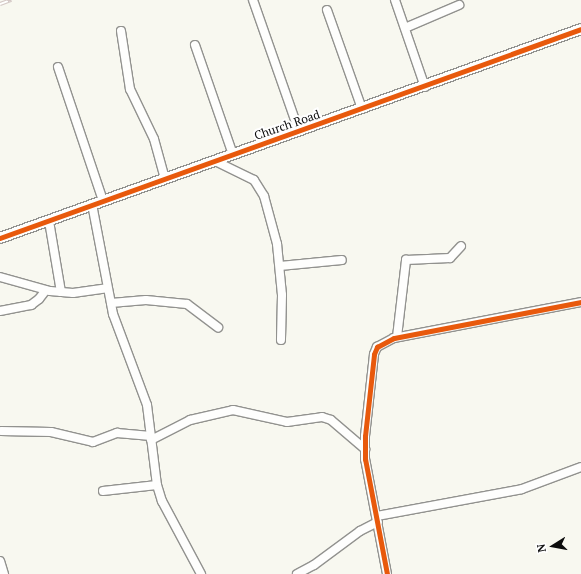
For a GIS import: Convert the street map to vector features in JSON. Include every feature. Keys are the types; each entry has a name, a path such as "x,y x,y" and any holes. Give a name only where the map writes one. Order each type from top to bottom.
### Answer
{"street":[{"path":"253,0 300,131"},
{"path":"395,0 425,87"},
{"path":"405,28 459,5"},
{"path":"327,10 362,109"},
{"name":"Church Road","path":"0,238 92,204 425,87 581,29"},
{"path":"121,31 130,89 154,139 165,179"},
{"path":"195,45 233,155"},
{"path":"58,67 103,201"},
{"path":"215,161 246,175 260,187 272,220 280,266 281,340"},
{"path":"92,204 111,303 147,405 157,485 162,501 201,574"},
{"path":"49,221 61,292"},
{"path":"397,337 406,260 450,258 460,246"},
{"path":"280,266 342,260"},
{"path":"0,277 46,290 61,292 107,288"},
{"path":"0,311 30,304 39,299 46,290"},
{"path":"111,303 146,300 187,304 218,327"},
{"path":"388,574 365,449 374,354 377,347 384,342 397,337 581,302"},
{"path":"0,431 51,432 93,442 117,433 151,438 190,420 233,410 287,422 322,417 330,420 365,449"},
{"path":"297,574 314,565 377,519 522,488 581,467"},
{"path":"103,490 157,485"},
{"path":"0,561 4,574"}],"railway":[{"path":"0,4 11,0"}],"cycle path":[{"path":"0,238 581,29"},
{"path":"387,574 365,459 365,436 374,354 377,347 394,338 581,302"}]}
